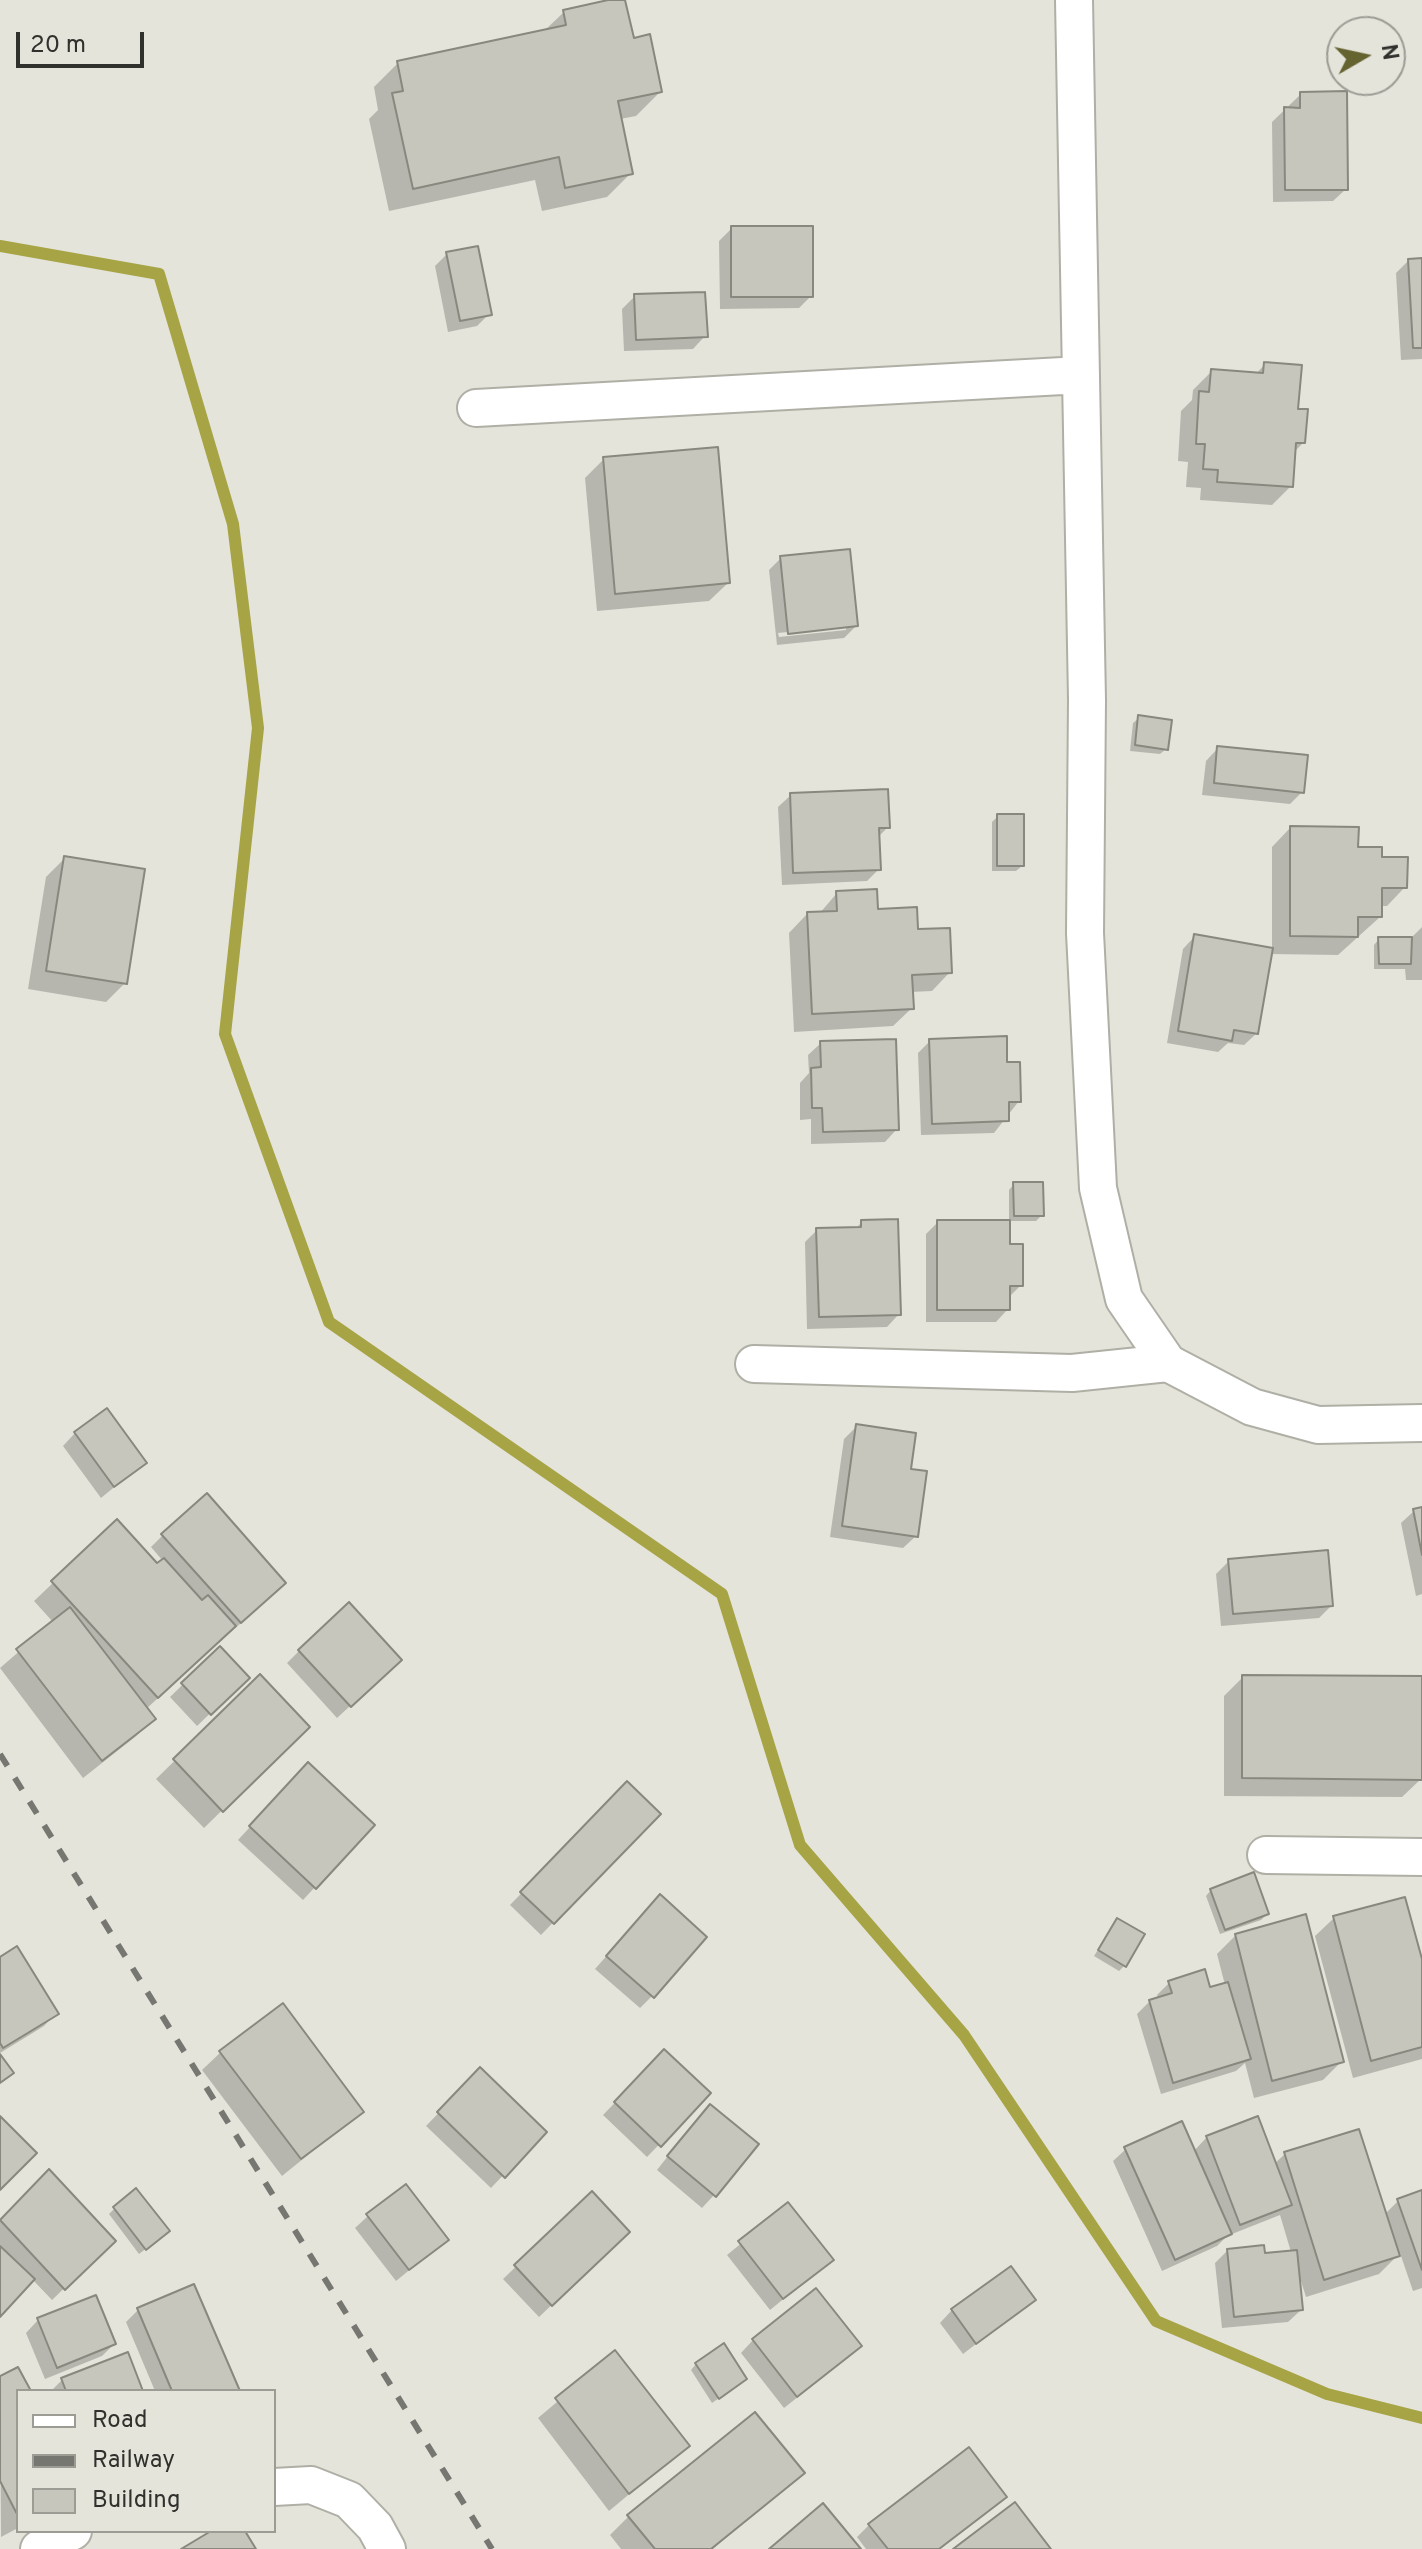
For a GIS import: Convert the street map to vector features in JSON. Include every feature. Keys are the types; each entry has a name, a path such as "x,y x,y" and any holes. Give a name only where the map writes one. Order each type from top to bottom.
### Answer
{"street":[{"path":"1074,0 1087,700 1085,933 1098,1188 1124,1299 1168,1363 1207,1387 1252,1407 1318,1425 1422,1423"},
{"path":"476,408 1081,375"},
{"path":"754,1364 1072,1373 1168,1363"},
{"path":"1266,1855 1422,1857"},
{"path":"276,2487 311,2485 349,2500 375,2527 387,2549"},
{"path":"39,2549 69,2533"}],"building":[{"path":"608,0 625,0 634,38 650,34 662,92 618,101 633,174 565,188 559,157 413,189 392,93 403,91 397,61 566,25 563,10"},
{"path":"1326,91 1326,96 1347,96 1348,190 1285,190 1284,107 1300,108 1300,92"},
{"path":"731,226 813,226 813,297 731,297"},
{"path":"478,246 492,315 460,321 446,252"},
{"path":"1422,258 1422,348 1413,348 1408,259"},
{"path":"705,292 708,337 636,340 634,294"},
{"path":"1264,362 1302,365 1298,409 1308,409 1305,443 1296,443 1293,487 1217,482 1218,470 1203,469 1205,444 1196,444 1199,391 1209,392 1211,369 1263,373"},
{"path":"718,447 730,583 615,594 603,457"},
{"path":"850,549 858,626 788,634 780,556"},
{"path":"1138,715 1172,720 1168,750 1135,745"},
{"path":"1217,746 1308,755 1304,793 1214,783"},
{"path":"888,789 890,828 879,828 881,870 793,873 790,793"},
{"path":"997,814 1024,814 1024,866 997,866"},
{"path":"1290,826 1359,827 1358,847 1382,847 1382,857 1408,857 1407,888 1382,888 1382,917 1358,917 1358,937 1290,936"},
{"path":"64,856 145,869 127,984 46,971"},
{"path":"877,889 878,909 917,907 918,929 950,928 952,973 912,975 914,1009 812,1014 807,912 837,911 836,891"},
{"path":"1194,934 1273,948 1258,1034 1234,1030 1232,1041 1178,1031"},
{"path":"1378,937 1412,937 1411,964 1379,964"},
{"path":"1007,1036 1007,1062 1020,1062 1021,1102 1009,1102 1009,1121 932,1124 929,1039"},
{"path":"896,1039 899,1130 823,1132 822,1108 812,1108 811,1068 821,1067 820,1041"},
{"path":"1013,1182 1043,1182 1044,1216 1014,1216"},
{"path":"898,1219 901,1315 819,1317 816,1228 861,1227 861,1220"},
{"path":"937,1220 1010,1220 1010,1244 1023,1244 1023,1286 1010,1286 1010,1310 937,1310"},
{"path":"107,1408 147,1463 114,1487 74,1432"},
{"path":"856,1424 916,1433 911,1469 927,1471 918,1537 842,1526"},
{"path":"207,1493 286,1583 241,1623 161,1534"},
{"path":"1422,1507 1422,1555 1413,1509"},
{"path":"117,1519 157,1563 164,1558 202,1600 208,1595 236,1626 158,1698 51,1581"},
{"path":"1328,1550 1333,1606 1233,1614 1228,1559"},
{"path":"349,1602 402,1660 351,1707 298,1650"},
{"path":"70,1607 156,1719 102,1761 16,1649"},
{"path":"220,1646 250,1678 211,1715 181,1683"},
{"path":"260,1674 310,1727 223,1812 173,1759"},
{"path":"1242,1675 1422,1676 1422,1780 1242,1778"},
{"path":"308,1762 375,1825 316,1889 249,1826"},
{"path":"627,1781 661,1814 554,1924 520,1892"},
{"path":"1254,1872 1269,1914 1225,1930 1210,1889"},
{"path":"660,1894 707,1937 654,1998 606,1956"},
{"path":"1405,1897 1422,1959 1422,2047 1371,2061 1333,1916"},
{"path":"1306,1914 1344,2062 1272,2081 1235,1934"},
{"path":"1117,1918 1145,1934 1126,1967 1098,1950"},
{"path":"17,1946 59,2014 3,2048 0,2043 0,1957"},
{"path":"1205,1969 1210,1987 1228,1982 1251,2059 1173,2083 1149,2000 1172,1993 1168,1981"},
{"path":"283,2003 364,2112 301,2159 219,2051"},
{"path":"664,2049 711,2093 661,2147 614,2102"},
{"path":"0,2054 14,2073 0,2083"},
{"path":"480,2067 547,2132 505,2178 437,2112"},
{"path":"710,2104 759,2144 716,2197 667,2156"},
{"path":"0,2116 37,2153 0,2190"},
{"path":"1258,2116 1292,2205 1240,2225 1206,2136"},
{"path":"1182,2121 1232,2234 1175,2260 1124,2147"},
{"path":"1359,2129 1400,2256 1324,2280 1284,2152"},
{"path":"49,2169 116,2241 65,2290 0,2220"},
{"path":"406,2184 449,2240 409,2270 366,2214"},
{"path":"136,2188 170,2231 146,2250 113,2207"},
{"path":"1422,2190 1422,2270 1397,2199"},
{"path":"592,2191 630,2232 552,2306 514,2265"},
{"path":"788,2202 834,2260 783,2299 738,2241"},
{"path":"1264,2245 1265,2253 1297,2250 1303,2310 1234,2317 1227,2249"},
{"path":"0,2246 35,2279 0,2317"},
{"path":"1011,2266 1036,2300 976,2344 951,2309"},
{"path":"194,2284 239,2389 171,2389 137,2308"},
{"path":"816,2288 862,2346 797,2397 752,2339"},
{"path":"96,2295 116,2344 57,2368 37,2318"},
{"path":"724,2343 747,2379 719,2399 695,2363"},
{"path":"615,2350 690,2446 629,2494 555,2398"},
{"path":"128,2352 142,2389 65,2389 61,2378"},
{"path":"18,2367 30,2389 16,2389 16,2512 0,2481 0,2376"},
{"path":"755,2412 805,2473 711,2549 655,2549 627,2515"},
{"path":"969,2447 1007,2497 939,2549 888,2549 868,2524"},
{"path":"1015,2502 1051,2549 953,2549"},
{"path":"823,2503 861,2549 769,2549"},
{"path":"208,2533 246,2533 256,2549 181,2549"}],"waterway":[{"path":"0,246 159,274 233,524 258,728 225,1034 329,1322 722,1594 800,1845 964,2035 1156,2321 1327,2394 1422,2418"}],"railway":[{"path":"0,1754 492,2549"}]}
